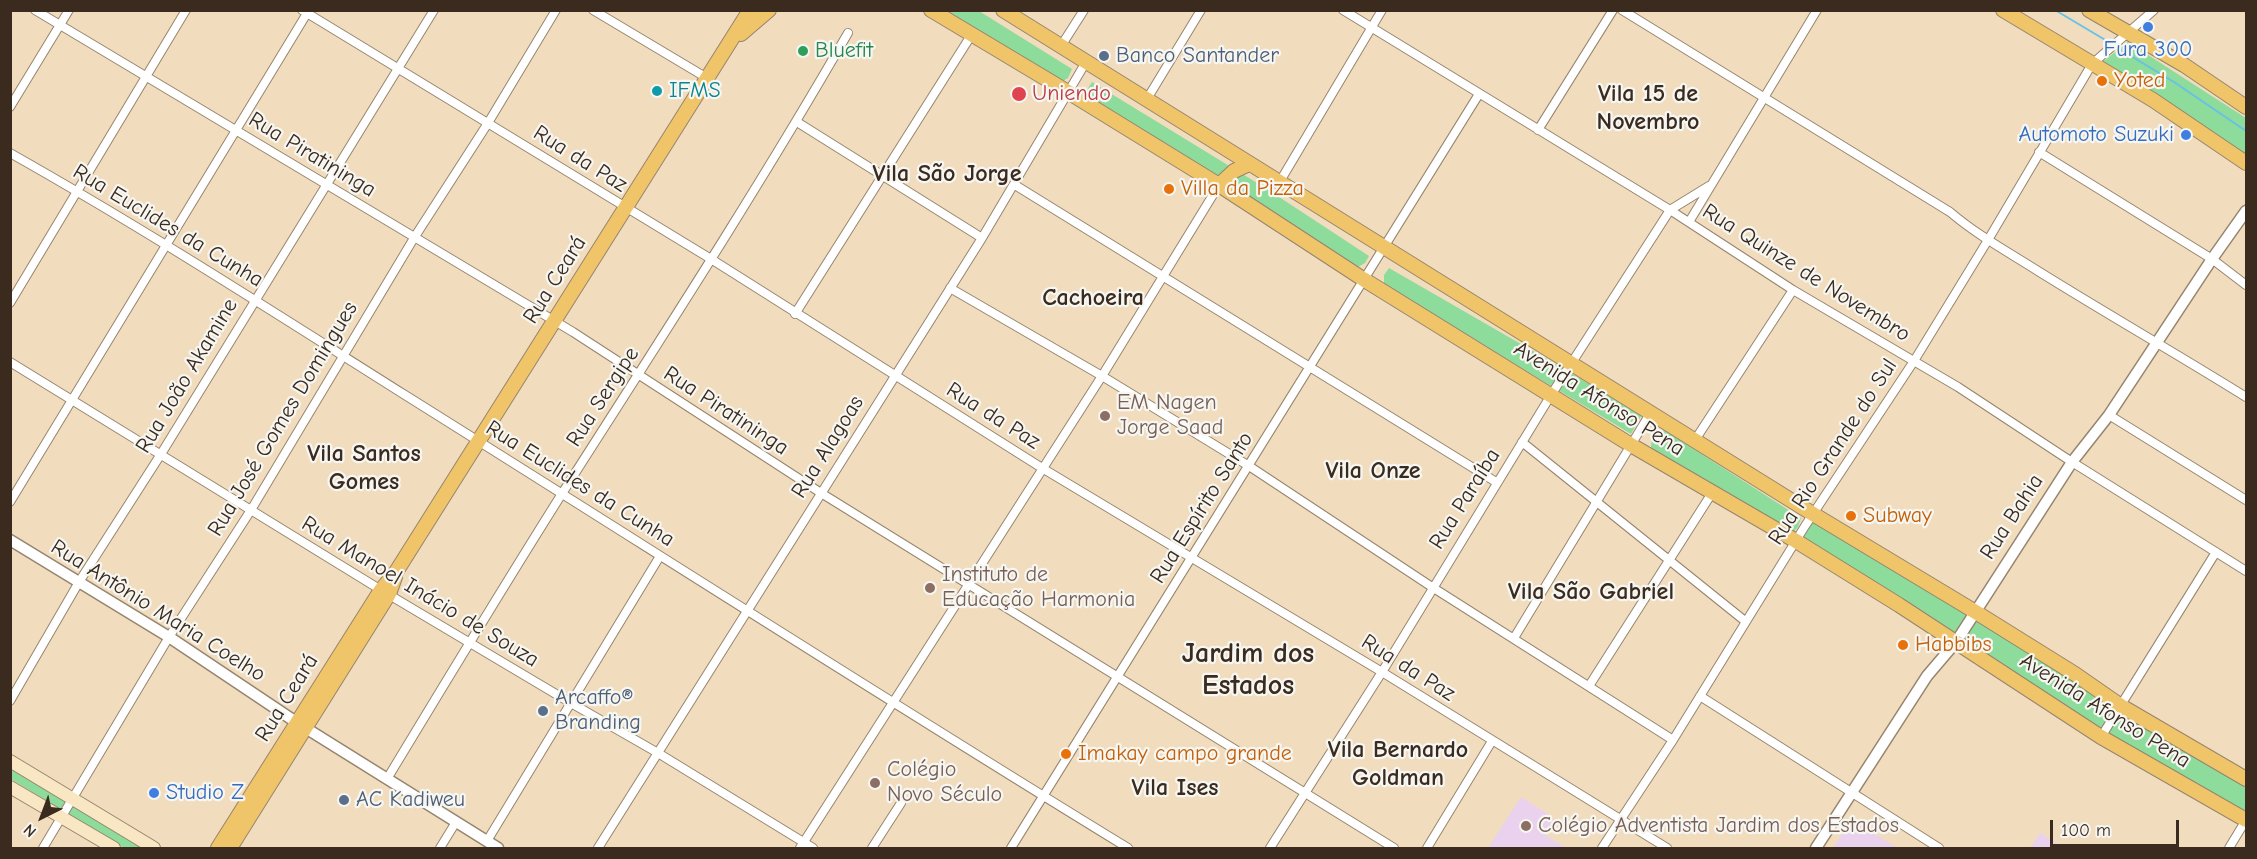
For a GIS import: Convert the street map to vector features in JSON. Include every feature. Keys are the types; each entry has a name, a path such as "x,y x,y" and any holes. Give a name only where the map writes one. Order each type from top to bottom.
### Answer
{"main road":[{"name":"Rua Ceará","path":"218,849 301,725 750,10"},
{"path":"733,40 769,10"},
{"name":"Avenida Afonso Pena","path":"931,10 1219,185 1363,279 1631,445 1796,541 2101,737 2246,820"},
{"name":"Avenida Afonso Pena","path":"1003,10 1813,514 1974,611 2075,674 2121,706 2247,779"},
{"path":"2003,10 2094,62 2247,163"},
{"path":"2089,10 2124,36 2184,65 2247,107"},
{"path":"1219,185 1234,171 1249,164"},
{"name":"Rua Ceará","path":"231,849 301,725"},
{"path":"10,761 154,849"},
{"path":"10,787 114,849"}],"street":[{"name":"Rua Piratininga","path":"34,10 554,321 820,493 1394,849"},
{"path":"10,107 69,10"},
{"path":"10,303 186,10"},
{"name":"Rua João Akamine","path":"10,701 79,582 161,454 434,10"},
{"name":"Rua José Gomes Domingues","path":"43,849 169,636 251,510 414,238 488,123 556,10"},
{"path":"594,10 707,78"},
{"path":"1061,46 1084,10"},
{"path":"1147,99 1201,10"},
{"name":"Rua Quinze de Novembro","path":"1343,10 1670,210 1793,290 1958,387 2072,462 2247,571"},
{"path":"1279,183 1382,10"},
{"path":"1538,130 1613,10"},
{"path":"1622,10 1762,99 1950,212 1988,240 2076,295 2247,397"},
{"path":"1689,222 1817,10"},
{"name":"Rua Rio Grande do Sul","path":"1602,849 1673,740 1813,514 1914,360 2094,62 2154,10"},
{"path":"10,502 237,132 306,12"},
{"name":"Rua da Paz","path":"306,12 711,259 1042,468 1382,672 1667,849"},
{"name":"Rua Sergipe","path":"387,778 562,493 639,376 797,122 848,33"},
{"path":"795,314 972,34"},
{"name":"Rua Alagoas","path":"598,849 1015,185 1086,62"},
{"name":"Rua Espírito Santo","path":"1011,849 1479,94"},
{"path":"797,122 982,238"},
{"path":"2039,152 2212,259 2247,285"},
{"name":"Rua Euclides da Cunha","path":"10,153 255,299 1128,849"},
{"path":"1015,185 1496,482"},
{"path":"802,846 1102,375 1219,185"},
{"name":"Rua Paraíba","path":"1270,849 1382,672 1496,482 1670,210 1709,186"},
{"name":"Rua Bahia","path":"1816,849 1927,676 1956,642 2072,462 2109,415 2212,259 2247,211"},
{"path":"950,288 1102,375 1249,466 1673,740"},
{"path":"1695,440 1793,290"},
{"name":"Rua Manoel Inácio de Souza","path":"10,362 385,592 658,753 802,846 813,849"},
{"path":"1514,638 1652,412"},
{"path":"2109,415 2247,500"},
{"path":"1522,442 1745,621"},
{"path":"1589,686 1712,493"},
{"name":"Rua Antônio Maria Coelho","path":"10,540 169,636 301,725 498,849"},
{"path":"2101,737 2216,552"},
{"path":"487,841 660,556"},
{"path":"1700,696 1939,849"},
{"path":"1427,849 1492,741"},
{"path":"872,849 901,803"},
{"path":"2229,849 2246,820"},
{"path":"440,849 456,822"}],"shaded area":[{"name":"Colégio Adventista Jardim dos Estados","path":"1521,797 1554,818 1544,834 1566,848 1488,848"},
{"path":"1851,820 1898,848 1833,848"},
{"path":"2040,833 2066,848 2030,848"}],"green space":[{"path":"941,11 979,11 1072,69 1068,78 1063,81"},
{"path":"2128,42 2246,118 2246,156 2101,63"},
{"path":"1092,82 1267,189 1369,256 1365,263 1358,267 1081,99"},
{"path":"1389,268 1641,416 1631,434 1384,285 1384,275"},
{"path":"1664,430 1801,518 1798,527 1791,535 1651,449 1654,437"},
{"path":"1813,514 2246,779 2246,820 1796,541"},
{"path":"10,766 145,848 124,848 11,779"}],"waterway":[{"path":"2055,10 2112,44"},
{"path":"2116,47 2174,82 2246,131"}],"place":[{"name":"Fura 300","path":"2148,27"},
{"name":"Bluefit","path":"803,51"},
{"name":"Banco Santander","path":"1104,56"},
{"name":"Yoted","path":"2102,81"},
{"name":"IFMS","path":"657,91"},
{"name":"Uniendo","path":"1019,94"},
{"name":"Automoto Suzuki","path":"2186,135"},
{"name":"Villa da Pizza","path":"1169,189"},
{"name":"EM Nagen Jorge Saad","path":"1105,416"},
{"name":"Subway","path":"1851,516"},
{"name":"Instituto de Educação Harmonia","path":"930,588"},
{"name":"Habbibs","path":"1903,645"},
{"name":"Arcaffo® Branding","path":"543,711"},
{"name":"Imakay campo grande","path":"1066,754"},
{"name":"Colégio Novo Século","path":"875,783"},
{"name":"Studio Z","path":"154,793"},
{"name":"AC Kadiweu","path":"344,800"},
{"name":"Colégio Adventista Jardim dos Estados","path":"1526,826"}],"district":[{"name":"Vila 15 de Novembro","path":"1648,108"},
{"name":"Vila São Jorge","path":"947,174"},
{"name":"Cachoeira","path":"1093,298"},
{"name":"Vila Santos Gomes","path":"364,468"},
{"name":"Vila Onze","path":"1373,471"},
{"name":"Vila São Gabriel","path":"1591,592"},
{"name":"Jardim dos Estados","path":"1248,670"},
{"name":"Vila Bernardo Goldman","path":"1398,764"},
{"name":"Vila Ises","path":"1175,788"}]}
